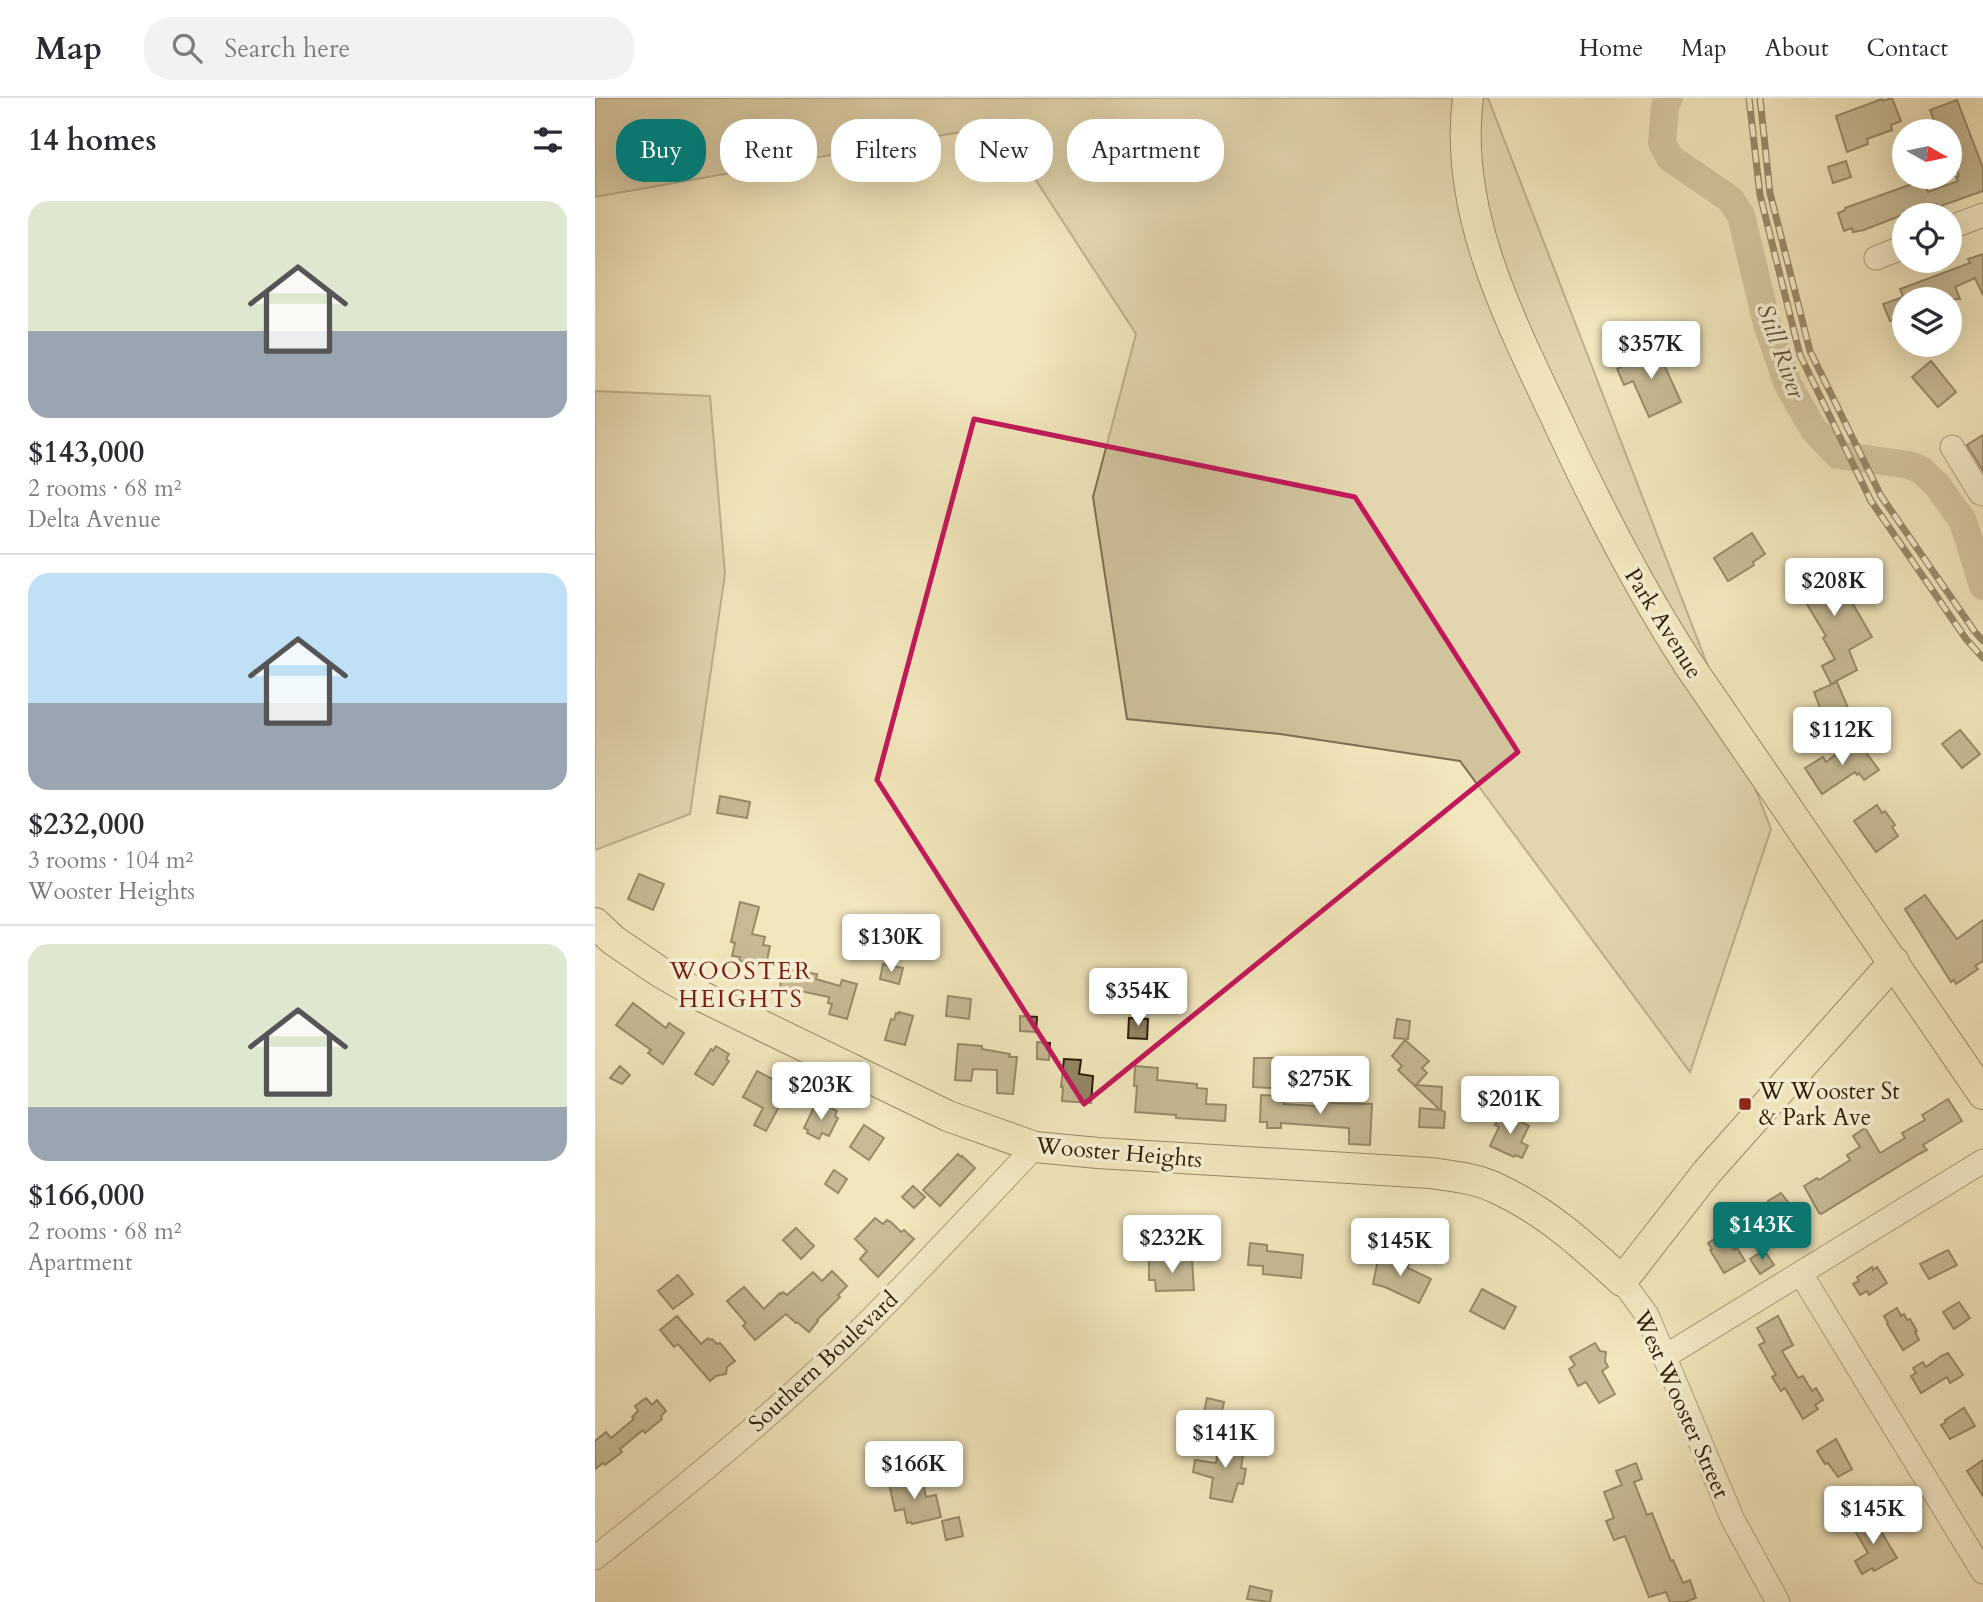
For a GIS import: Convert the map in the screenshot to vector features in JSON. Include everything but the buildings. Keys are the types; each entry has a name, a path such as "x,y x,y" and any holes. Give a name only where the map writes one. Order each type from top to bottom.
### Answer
{"main road":[{"name":"Park Avenue","path":"1468,98 1465,145 1477,222 1487,259 1535,374 1598,508 1655,614 1983,1094"},
{"name":"Wooster Heights","path":"595,923 622,947 703,997 948,1116 1035,1147 1431,1172 1464,1178 1498,1188 1538,1211 1577,1240 1622,1281"},
{"path":"1622,1281 1707,1172 1894,962"}],"street":[{"path":"1962,223 1983,215"},
{"path":"1876,258 1892,252"},
{"path":"1952,447 1983,494"},
{"name":"Southern Boulevard","path":"595,1558 772,1412 855,1335 1035,1147"},
{"path":"1664,1357 1983,1161"},
{"path":"1801,1274 1983,1572"},
{"name":"West Wooster Street","path":"1622,1281 1647,1315 1733,1520 1778,1602"}],"highlighted area":[{"path":"974,419 1355,497 1518,752 1084,1104 877,780"}],"shaded area":[{"path":"595,98 1488,98 1771,829 1690,1072 1460,761 1280,734 1127,719 1093,497 1136,334 1037,182 1053,182 1053,119 955,119 955,133 941,135 941,119 831,119 831,155 817,158 817,119 720,119 720,175 706,177 706,119 616,119 616,182 679,182 595,197"},
{"path":"595,391 710,396 725,574 690,814 595,850"}],"waterway":[{"name":"Still River","path":"1669,98 1665,106 1662,143 1670,158 1730,199 1741,215 1767,324 1788,385 1814,430 1838,455 1909,465 1921,470 1937,485 1963,521 1983,586"}],"railway":[{"path":"1749,98 1760,195 1800,355 1871,501 1966,639 1983,658"},
{"path":"1760,98 1770,193 1810,351 1881,496 1983,641"}],"place":[{"name":"W Wooster St & Park Ave","path":"1745,1104"}],"district":[{"name":"WOOSTER HEIGHTS","path":"741,985"}]}
